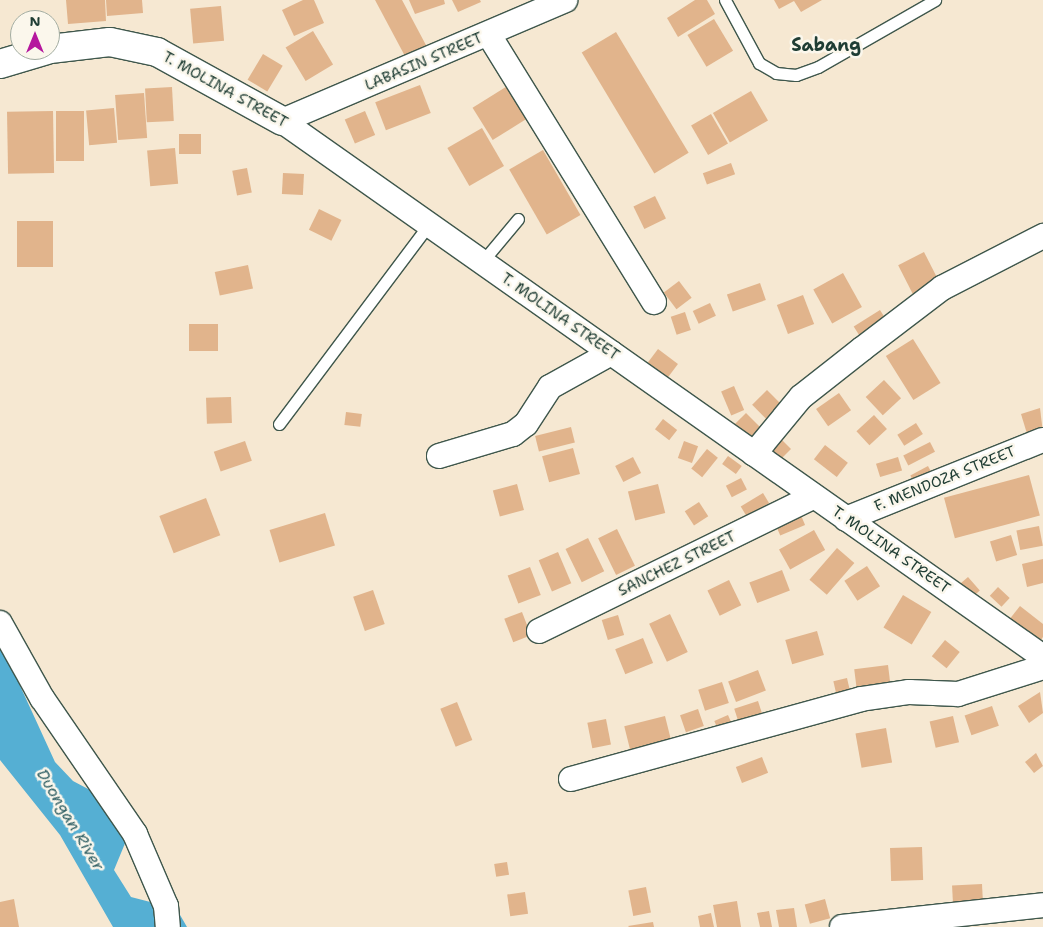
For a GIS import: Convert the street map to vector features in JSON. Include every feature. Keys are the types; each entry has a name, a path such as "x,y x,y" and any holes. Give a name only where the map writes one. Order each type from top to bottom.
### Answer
{"street":[{"name":"LABASIN STREET","path":"282,121 489,35 565,0"},
{"path":"489,35 654,302"},
{"name":"T. MOLINA STREET","path":"60,48 110,42 157,52 282,121 1043,657"},
{"path":"754,454 801,397 942,288 1043,236"},
{"path":"440,456 513,434 526,424 550,388 612,353"},
{"name":"F. MENDOZA STREET","path":"846,519 1043,440"},
{"name":"SANCHEZ STREET","path":"539,631 814,496"},
{"path":"0,623 42,698 135,834 166,906 168,927"},
{"path":"572,780 861,699 909,692 958,694 1043,668"},
{"path":"842,927 1043,904"}],"lane":[{"path":"725,0 759,63 776,73 796,75 818,67 935,0"},
{"path":"482,262 518,219"},
{"path":"279,424 429,224"}],"water":[{"name":"Duongan River","path":"0,642 55,762 73,781 90,790 126,841 114,870 131,897 158,904 172,901 187,927 113,927 60,835 0,760"}],"building":[{"path":"66,0 105,0 106,21 68,24"},
{"path":"106,0 142,0 143,13 107,16"},
{"path":"303,0 314,0 324,23 294,36 282,10"},
{"path":"375,0 402,0 427,47 406,58"},
{"path":"409,0 444,0 445,4 415,14"},
{"path":"452,0 480,0 481,2 458,12"},
{"path":"695,0 707,0 715,14 678,37 667,18"},
{"path":"774,0 822,0 801,12 794,1 779,9"},
{"path":"221,6 224,41 193,44 190,9"},
{"path":"714,19 733,51 706,67 687,35"},
{"path":"313,31 333,64 306,81 286,47"},
{"path":"616,32 689,153 654,173 582,53"},
{"path":"263,54 283,66 267,92 248,80"},
{"path":"420,85 431,113 386,130 375,102"},
{"path":"509,85 529,117 493,140 473,108"},
{"path":"172,87 174,121 147,122 145,88"},
{"path":"751,91 768,120 730,142 713,113"},
{"path":"144,93 147,138 118,140 115,95"},
{"path":"114,108 117,143 89,145 86,110"},
{"path":"53,111 54,173 8,174 7,112"},
{"path":"56,111 84,111 84,161 56,161"},
{"path":"365,111 375,135 355,144 345,120"},
{"path":"711,114 728,143 708,155 691,126"},
{"path":"482,128 504,166 469,186 447,148"},
{"path":"179,134 201,134 201,154 179,154"},
{"path":"175,148 178,184 150,186 147,150"},
{"path":"543,150 580,215 547,234 509,170"},
{"path":"731,163 735,174 707,185 703,173"},
{"path":"247,168 252,193 237,195 232,171"},
{"path":"283,173 304,174 303,195 282,194"},
{"path":"655,196 666,218 644,229 633,207"},
{"path":"319,209 341,220 331,241 309,230"},
{"path":"17,221 53,221 53,267 17,267"},
{"path":"924,252 939,282 914,295 898,265"},
{"path":"248,265 253,288 220,296 215,272"},
{"path":"843,273 862,307 832,324 813,289"},
{"path":"679,281 692,298 676,309 664,292"},
{"path":"760,283 766,300 733,311 727,294"},
{"path":"803,295 814,324 788,334 777,305"},
{"path":"710,303 716,316 699,324 693,311"},
{"path":"880,310 890,326 864,343 854,326"},
{"path":"685,312 691,330 677,335 671,317"},
{"path":"189,324 218,324 218,351 189,351"},
{"path":"913,339 941,383 913,400 886,356"},
{"path":"658,349 678,364 666,380 646,365"},
{"path":"884,380 901,398 883,415 866,397"},
{"path":"734,386 744,410 731,415 721,391"},
{"path":"767,390 785,408 770,423 752,405"},
{"path":"839,393 851,410 828,426 816,409"},
{"path":"231,397 232,423 207,424 206,398"},
{"path":"1040,408 1043,433 1028,437 1021,414"},
{"path":"346,412 362,414 360,427 344,425"},
{"path":"746,413 762,429 751,441 735,424"},
{"path":"874,415 887,429 869,445 856,431"},
{"path":"663,419 677,430 669,440 655,429"},
{"path":"916,423 923,434 904,446 897,435"},
{"path":"571,427 575,443 539,451 535,436"},
{"path":"779,437 791,449 780,460 768,448"},
{"path":"245,441 252,461 221,472 214,452"},
{"path":"684,441 698,446 692,463 678,458"},
{"path":"930,442 935,452 908,465 903,456"},
{"path":"825,445 848,463 837,477 814,459"},
{"path":"573,448 580,474 549,482 542,456"},
{"path":"707,449 718,458 702,477 691,468"},
{"path":"728,456 742,466 736,474 722,464"},
{"path":"633,457 641,473 623,482 615,466"},
{"path":"898,457 902,470 880,477 876,464"},
{"path":"928,466 936,481 918,490 910,475"},
{"path":"1029,475 1040,516 955,538 944,498"},
{"path":"741,478 747,490 732,497 726,486"},
{"path":"517,484 524,510 500,517 493,490"},
{"path":"658,484 665,513 635,521 628,491"},
{"path":"763,493 769,503 747,517 741,506"},
{"path":"206,498 220,535 174,553 159,516"},
{"path":"699,502 708,516 694,526 685,511"},
{"path":"325,513 335,546 279,562 270,530"},
{"path":"800,513 805,525 780,536 775,524"},
{"path":"1039,526 1043,546 1020,550 1016,530"},
{"path":"617,529 635,566 616,575 598,538"},
{"path":"814,530 825,550 790,570 779,549"},
{"path":"1011,535 1017,555 996,562 990,541"},
{"path":"588,538 604,571 582,582 566,549"},
{"path":"837,548 854,563 827,595 809,580"},
{"path":"558,552 571,583 552,592 539,560"},
{"path":"1043,559 1043,583 1027,587 1022,564"},
{"path":"867,566 880,586 857,601 844,581"},
{"path":"530,567 541,595 518,604 508,576"},
{"path":"782,570 790,591 757,603 749,583"},
{"path":"968,577 980,591 968,600 957,587"},
{"path":"729,580 741,605 720,616 707,591"},
{"path":"998,587 1010,598 1002,607 990,596"},
{"path":"373,590 385,624 365,631 353,597"},
{"path":"903,595 931,612 912,645 883,628"},
{"path":"1020,606 1043,624 1043,637 1035,648 1005,625"},
{"path":"522,612 531,635 513,642 504,619"},
{"path":"670,614 688,652 667,662 649,624"},
{"path":"618,615 624,635 608,640 602,620"},
{"path":"817,631 824,655 792,664 785,640"},
{"path":"643,638 653,663 625,674 615,649"},
{"path":"945,640 960,652 947,668 932,656"},
{"path":"888,665 891,690 857,694 854,669"},
{"path":"758,670 766,691 736,702 728,681"},
{"path":"847,678 851,695 837,698 833,681"},
{"path":"722,682 729,703 705,711 698,690"},
{"path":"1040,692 1043,713 1029,723 1018,706"},
{"path":"758,701 764,720 740,728 734,709"},
{"path":"457,702 472,740 456,747 440,709"},
{"path":"992,706 999,726 971,735 965,715"},
{"path":"698,709 704,726 686,732 680,715"},
{"path":"728,715 733,726 719,732 714,721"},
{"path":"665,716 671,740 630,750 624,726"},
{"path":"953,716 959,742 936,748 930,721"},
{"path":"606,719 611,745 592,748 587,723"},
{"path":"886,728 892,762 862,768 855,733"},
{"path":"1036,753 1043,766 1034,773 1025,762"},
{"path":"762,757 768,773 742,783 736,767"},
{"path":"922,847 923,880 891,881 890,848"},
{"path":"507,862 509,875 496,877 494,864"},
{"path":"982,884 983,904 953,906 952,886"},
{"path":"646,887 651,913 633,916 628,890"},
{"path":"525,892 528,914 510,916 507,895"},
{"path":"14,899 19,927 0,927 0,902"},
{"path":"825,899 830,918 810,924 805,904"},
{"path":"737,901 741,927 717,927 713,905"},
{"path":"794,908 797,927 779,927 776,910"},
{"path":"769,911 772,927 760,927 757,913"},
{"path":"711,913 714,927 700,927 698,916"},
{"path":"653,922 654,927 628,926"}],"district":[{"name":"Sabang","path":"826,45"}]}
